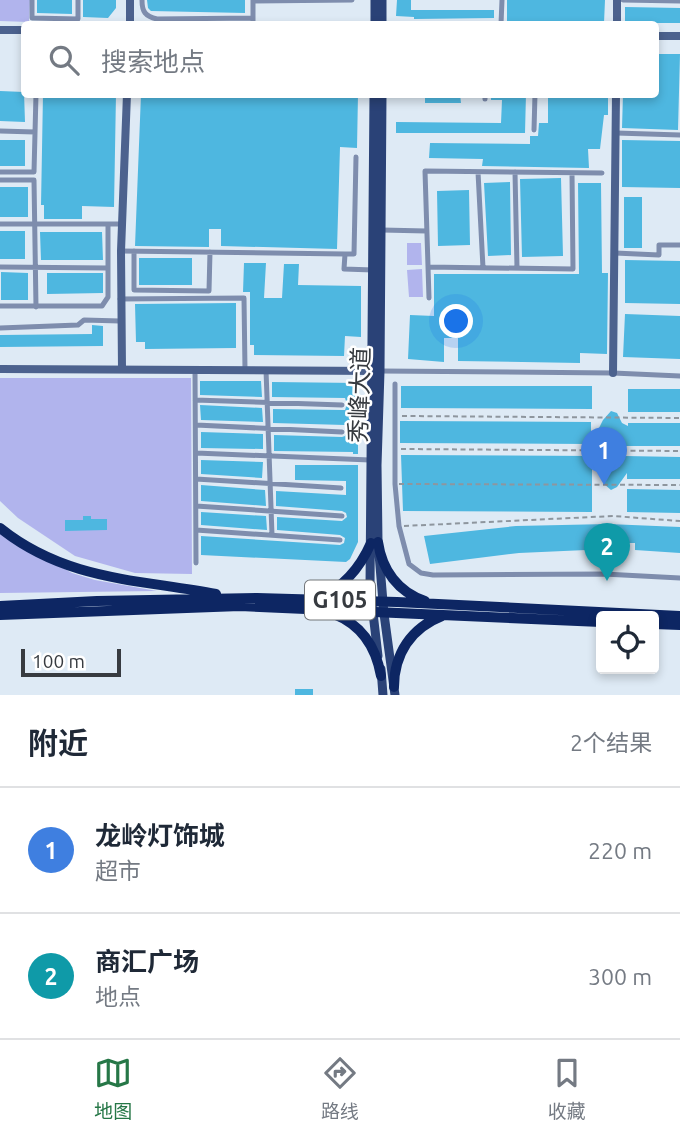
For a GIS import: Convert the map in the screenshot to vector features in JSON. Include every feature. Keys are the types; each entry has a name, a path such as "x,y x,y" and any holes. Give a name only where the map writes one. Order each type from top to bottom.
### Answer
{"highway":[{"path":"0,528 63,565 98,576 240,598"},
{"path":"316,599 345,581 375,543"},
{"path":"375,543 384,566 398,585 420,600 445,610"},
{"name":"G105","path":"0,606 97,601 316,599 377,607 680,616"},
{"name":"G105","path":"0,615 240,606 321,611 377,607"},
{"path":"395,691 397,663 408,641 445,610"},
{"name":"G105","path":"445,610 596,622"},
{"path":"321,611 344,618 362,632 376,652 382,676"},
{"path":"659,624 680,625"}],"main road":[{"path":"375,0 375,21"},
{"path":"382,0 382,21"},
{"name":"秀峰大道","path":"374,98 373,270 377,465 375,543"},
{"name":"秀峰大道","path":"382,98 382,230 370,460 383,695"},
{"name":"秀峰大道","path":"377,607 395,691"}],"street":[{"path":"32,0 32,18 78,19 78,0"},
{"path":"130,0 130,21"},
{"path":"142,0 143,11 147,16 157,19 253,21 253,1 352,0"},
{"path":"501,21 502,0"},
{"path":"617,0 617,21"},
{"path":"623,0 680,1"},
{"path":"0,30 21,30"},
{"path":"659,36 680,36"},
{"path":"0,172 34,172 36,98"},
{"path":"122,369 120,299 127,98"},
{"path":"534,130 535,98"},
{"path":"613,373 616,98"},
{"path":"0,131 35,132"},
{"path":"616,133 680,135"},
{"path":"121,251 354,254 356,157"},
{"path":"429,298 425,171 602,173"},
{"path":"478,172 483,268"},
{"path":"515,172 517,268"},
{"path":"428,267 573,269 572,173"},
{"path":"0,180 34,180 36,307"},
{"path":"0,224 122,223"},
{"path":"0,306 102,306 108,297 108,224"},
{"path":"382,230 426,231"},
{"path":"615,253 659,255 659,245 680,245"},
{"path":"134,251 134,290 209,291 210,252"},
{"path":"345,254 344,268 373,270"},
{"path":"0,267 107,268"},
{"path":"120,299 244,298 245,370"},
{"path":"0,328 78,325 84,320 120,321"},
{"path":"0,369 613,373 680,376"},
{"path":"195,370 196,563"},
{"path":"266,370 272,535"},
{"path":"394,384 395,484 399,526 409,564 421,573 604,574 680,579"},
{"path":"195,400 342,405"},
{"path":"195,425 342,432"},
{"path":"195,453 370,460"},
{"path":"196,479 341,488"},
{"path":"196,506 342,516"},
{"path":"196,530 340,540"}],"path":[{"path":"394,416 680,418"},
{"path":"394,449 680,452"},
{"path":"395,484 680,485"},
{"path":"399,526 613,516 680,521"}],"shaded area":[{"path":"0,0 30,0 29,21 0,21"},
{"path":"407,243 421,243 422,265 407,265"},
{"path":"422,269 423,297 409,297 407,270"},
{"path":"0,378 191,378 192,574 135,573 75,556 18,518 0,501"},
{"path":"0,533 72,573 157,591 0,593"}],"building":[{"path":"37,0 72,0 72,14 37,13"},
{"path":"83,0 116,0 116,8 108,18 83,17"},
{"path":"147,0 245,0 245,13 151,11"},
{"path":"397,0 411,0 411,10 494,10 494,18 414,19 396,16"},
{"path":"507,0 605,0 604,21 507,21"},
{"path":"625,7 680,8 680,23 625,21"},
{"path":"659,54 680,54 678,130 622,128 623,98 659,98"},
{"path":"0,91 21,92 21,98 24,98 25,122 0,121"},
{"path":"43,98 116,98 114,207 82,206 82,219 44,219 44,205 41,205"},
{"path":"141,98 358,98 357,148 340,147 337,249 221,246 221,229 209,229 209,247 135,246"},
{"path":"425,98 460,98 461,103 425,103"},
{"path":"526,98 525,133 396,133 396,122 501,123 502,100 491,100"},
{"path":"548,98 608,98 608,115 604,115 600,149 588,149 589,168 482,166 483,159 429,158 430,143 530,144 530,136 538,136 539,123 548,123"},
{"path":"0,140 25,140 25,166 0,166"},
{"path":"622,140 680,141 680,188 622,187"},
{"path":"561,178 563,256 522,257 520,179"},
{"path":"510,182 511,255 488,256 484,183"},
{"path":"578,183 601,183 602,273 608,273 607,354 580,353 580,363 458,361 458,338 444,338 444,362 408,359 410,315 434,316 434,274 579,274"},
{"path":"0,187 28,187 28,217 0,217"},
{"path":"469,190 470,245 438,246 437,191"},
{"path":"624,197 642,197 642,248 624,248"},
{"path":"0,231 25,231 25,259 0,259"},
{"path":"40,232 102,232 103,260 41,260"},
{"path":"139,258 192,258 192,285 139,285"},
{"path":"625,260 680,261 680,304 625,303"},
{"path":"244,263 266,263 264,298 282,298 284,264 299,264 298,285 361,286 361,337 345,336 344,356 254,355 254,345 250,345 250,292 243,292"},
{"path":"1,272 28,273 28,300 1,300"},
{"path":"47,273 103,273 103,293 47,294"},
{"path":"236,303 236,348 145,349 145,342 136,342 135,304"},
{"path":"625,314 680,316 680,359 623,357"},
{"path":"92,325 103,326 103,346 0,347 0,335 92,334"},
{"path":"200,381 261,381 262,397 200,395"},
{"path":"272,382 358,383 358,454 274,451 274,435 342,437 347,432 345,425 273,423 273,409 345,410 347,404 345,398 272,397"},
{"path":"401,386 592,386 592,409 401,408"},
{"path":"628,389 680,389 680,412 628,412"},
{"path":"200,405 262,408 263,422 201,420"},
{"path":"611,411 617,413 622,423 628,426 628,423 680,423 680,446 626,446 625,456 680,457 680,479 627,479 627,473 617,487 611,490 604,484 592,459 592,512 403,511 401,455 595,456 595,444 591,444 603,420"},
{"path":"400,421 591,422 591,444 400,443"},
{"path":"201,432 263,434 263,449 201,448"},
{"path":"201,460 263,462 262,478 201,474"},
{"path":"295,465 358,465 358,542 350,559 346,562 201,555 201,536 340,545 344,543 345,538 340,535 277,530 277,517 342,521 347,517 342,511 276,506 276,491 346,495 346,481 295,480"},
{"path":"201,485 265,490 266,506 201,501"},
{"path":"627,489 680,490 680,513 627,512"},
{"path":"201,512 266,516 267,530 201,525"},
{"path":"83,516 107,519 107,530 65,531 65,520 83,520"},
{"path":"608,524 680,527 680,553 635,550 635,543 586,543 586,550 519,553 430,564 424,536 516,526"},
{"path":"295,689 313,689 313,695 295,695"}],"place":[{"name":"龙岭灯饰城","path":"604,485"},
{"name":"商汇广场","path":"607,581"}]}
